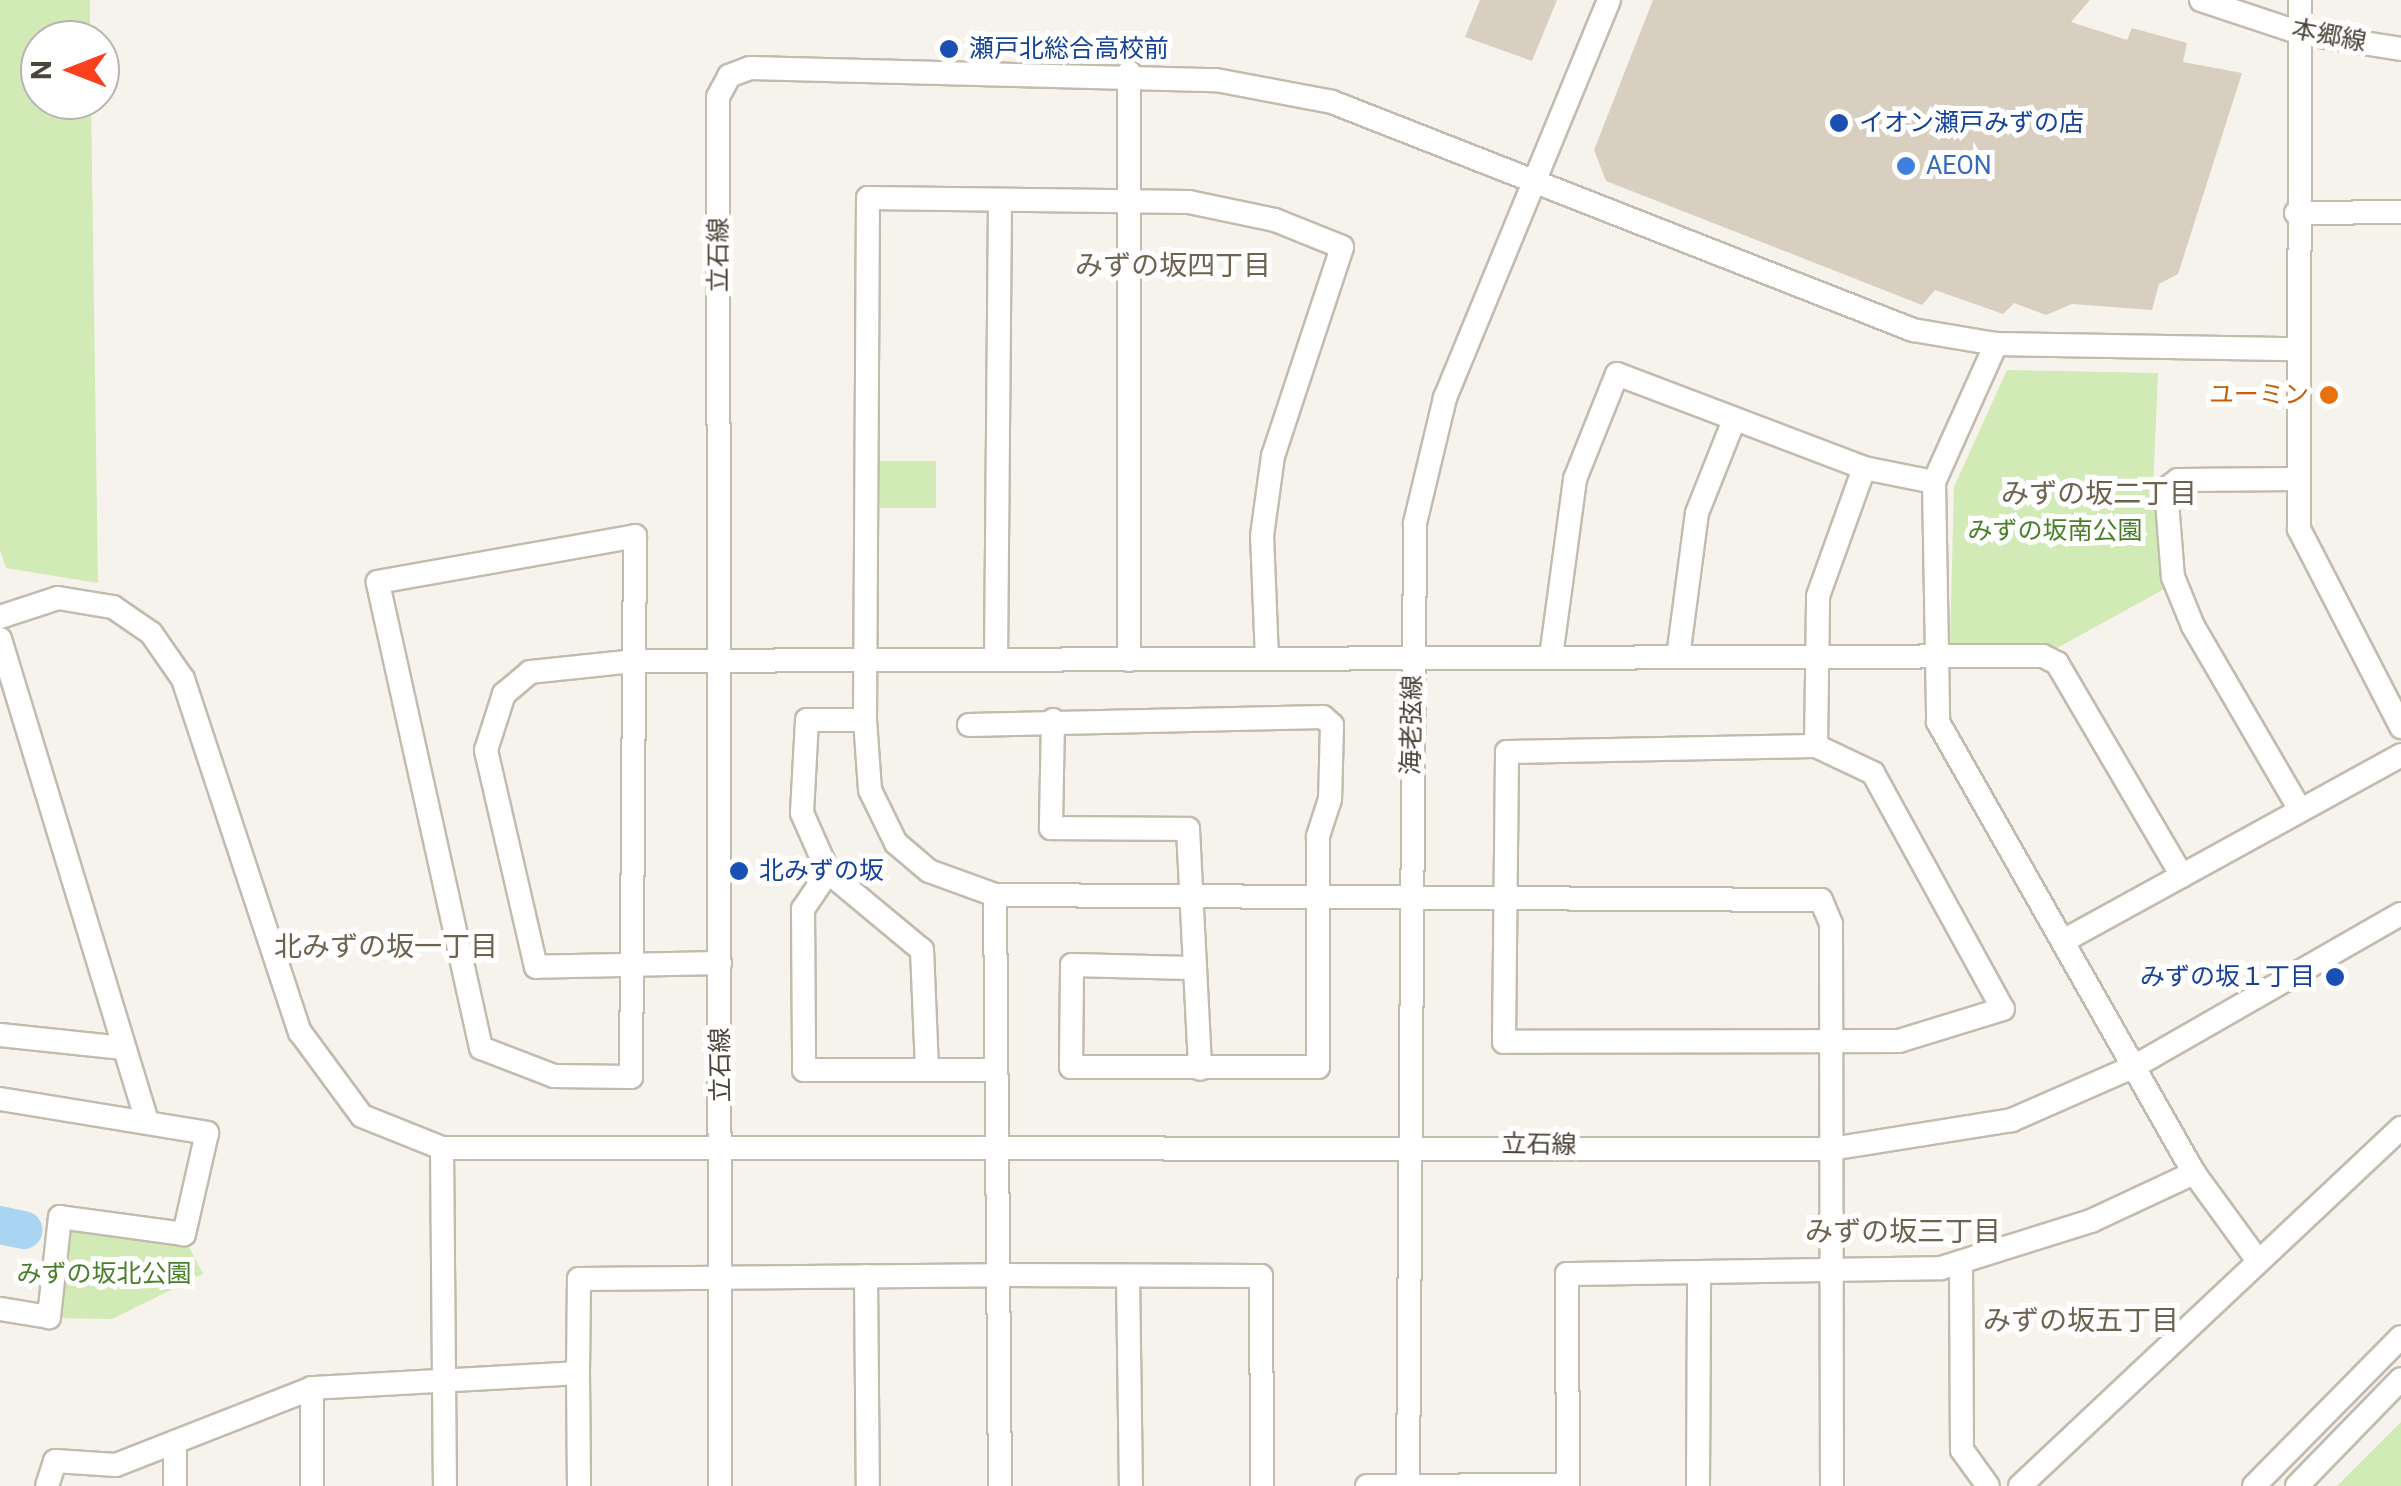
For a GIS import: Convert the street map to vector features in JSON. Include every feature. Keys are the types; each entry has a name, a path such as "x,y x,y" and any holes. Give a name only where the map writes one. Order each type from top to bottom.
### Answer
{"street":[{"name":"海老弦線","path":"1408,1486 1408,892 1413,659 1410,594 1428,452 1609,0"},
{"name":"本郷線","path":"2201,0 2300,32 2401,49"},
{"path":"2300,0 2296,213 2299,530 2327,597 2401,727"},
{"name":"立石線","path":"2296,349 1996,344 1913,330 1533,185 1332,102 1129,72 750,68 723,85 722,1148 1408,1143 1831,1149 2012,1120 2137,1065 2401,914"},
{"path":"1129,72 1129,660"},
{"path":"1267,659 1262,536 1273,456 1292,378 1345,251 1275,220 1131,199 1000,202 868,198 865,720 870,790 896,842 929,871 996,895 1810,892 1831,924 1832,1486"},
{"path":"996,660 1000,202"},
{"path":"2296,213 2401,212"},
{"path":"1996,344 1934,482 1938,722 2137,1065 2194,1173 2256,1258"},
{"path":"1550,658 1575,479 1617,374 1864,468 1934,482"},
{"path":"1678,657 1697,513 1734,420"},
{"path":"1816,746 1816,659 1823,573 1864,468"},
{"path":"2296,479 2178,480 2166,490 2173,577 2192,626 2300,810"},
{"path":"635,536 634,660 637,967 632,1077 554,1076 481,1048 378,582 635,536"},
{"path":"0,616 58,598 113,607 152,632 183,679 300,1032 362,1116 442,1148 722,1148 720,1486"},
{"path":"0,639 146,1118"},
{"path":"720,963 536,967 486,750 504,694 530,672 634,660 1938,657 2057,663 2182,876"},
{"path":"969,725 1053,720 1322,717 1332,724 1320,895 1318,1067 1071,1067 1072,965 1190,968"},
{"path":"865,720 807,720 802,813 828,872 922,950 927,1068"},
{"path":"1053,720 1050,828 1183,819 1188,829 1190,968 1200,1069"},
{"path":"1816,746 1874,773 2004,999 2004,1009 1940,1032 1832,1045 1504,1042 1506,894 1508,752 1816,746"},
{"path":"2066,940 2401,755"},
{"path":"828,872 804,908 804,1070 996,1070"},
{"path":"996,895 1000,1486"},
{"path":"0,1036 123,1048"},
{"path":"0,1099 146,1118 207,1133 184,1234 60,1216 49,1317 0,1310"},
{"path":"2020,1486 2256,1258 2401,1128"},
{"path":"442,1148 445,1486"},
{"path":"1367,1486 1568,1485 1566,1274 1833,1276 1961,1263 2091,1221 2194,1173"},
{"path":"1961,1263 1962,1450 1988,1486"},
{"path":"578,1486 580,1279 998,1275 1261,1276 1262,1486"},
{"path":"866,1276 868,1486"},
{"path":"1128,1276 1131,1486"},
{"path":"1698,1486 1699,1277"},
{"path":"2254,1486 2401,1337"},
{"path":"48,1486 55,1461 116,1464 312,1388 578,1373"},
{"path":"2296,1486 2401,1379"},
{"path":"312,1388 312,1486"},
{"path":"175,1442 175,1486"}],"green space":[{"path":"0,0 90,0 90,20 20,20 20,120 91,120 98,583 6,568 0,550"},
{"name":"みずの坂南公園","path":"2007,370 2158,373 2153,487 2168,587 2057,648 1950,645 1954,487"},
{"path":"880,461 936,461 936,508 880,508"},
{"name":"みずの坂北公園","path":"65,1223 185,1239 203,1274 112,1319 54,1318"},
{"path":"2401,1422 2401,1486 2337,1486"}],"building":[{"path":"1480,0 1557,0 1532,61 1465,37"},
{"name":"AEON","path":"1653,0 2090,0 2071,22 2127,40 2132,28 2187,43 2183,62 2242,73 2178,274 2159,284 2152,310 2072,304 2046,315 2014,303 2003,314 1935,290 1922,305 1606,181 1594,150"}],"waterway":[{"path":"0,1225 23,1230"}],"place":[{"name":"瀬戸北総合高校前","path":"949,49"},
{"name":"イオン瀬戸みずの店","path":"1839,123"},
{"name":"AEON","path":"1906,166"},
{"name":"ユーミン","path":"2329,395"},
{"name":"北みずの坂","path":"739,871"},
{"name":"みずの坂１丁目","path":"2335,977"}],"district":[{"name":"みずの坂四丁目","path":"1173,266"},
{"name":"みずの坂二丁目","path":"2099,494"},
{"name":"北みずの坂一丁目","path":"386,947"},
{"name":"みずの坂三丁目","path":"1903,1232"},
{"name":"みずの坂五丁目","path":"2081,1321"}]}
